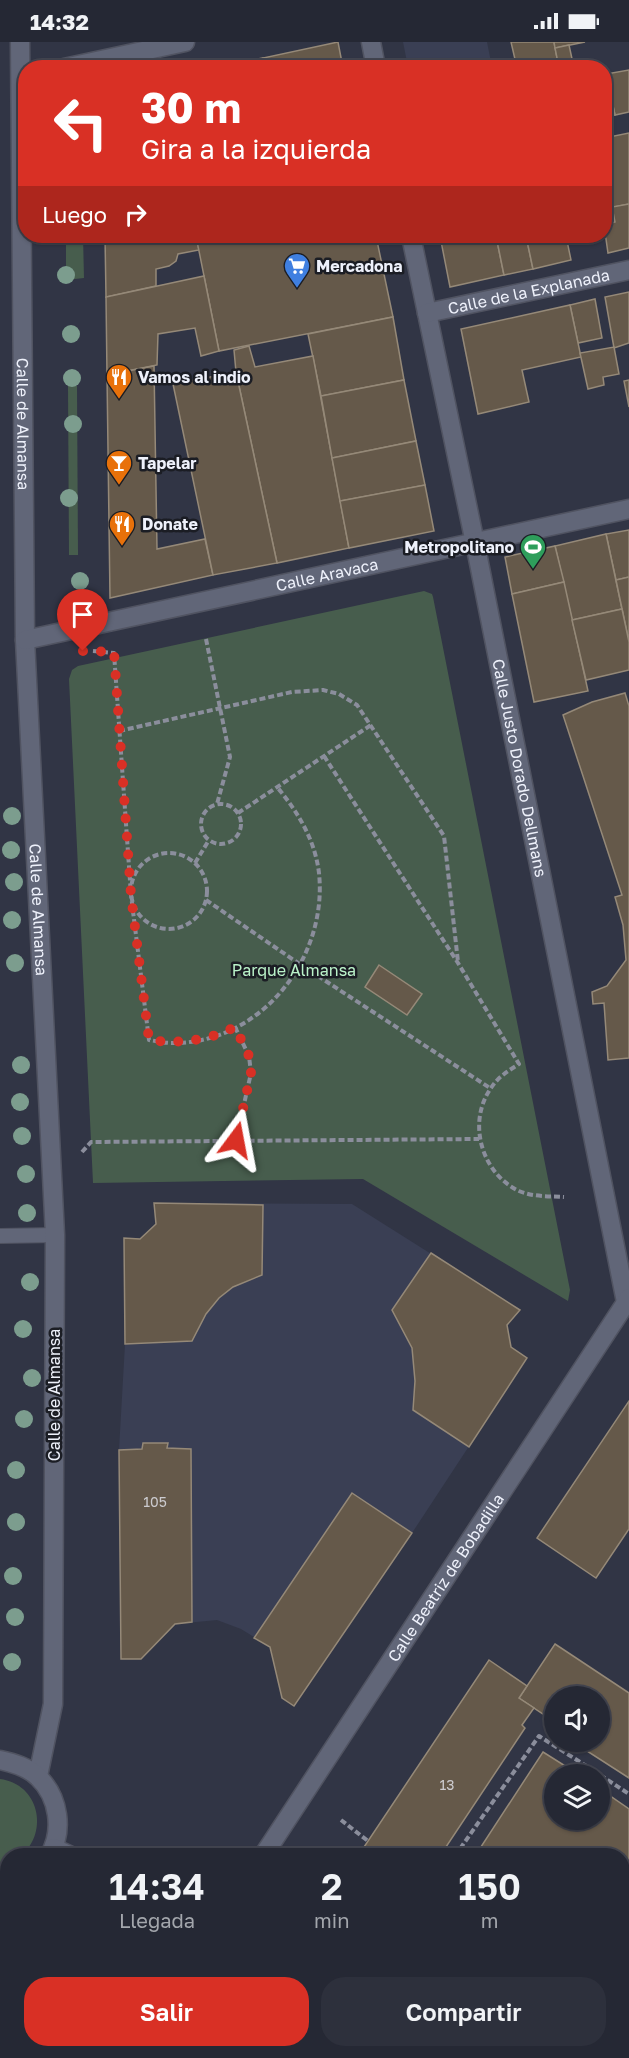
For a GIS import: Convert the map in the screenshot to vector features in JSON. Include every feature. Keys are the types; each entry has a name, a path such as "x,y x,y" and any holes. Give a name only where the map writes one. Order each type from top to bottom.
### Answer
{"street":[{"name":"Calle de Almansa","path":"20,42 22,60"},
{"path":"101,60 185,42"},
{"path":"371,42 374,60"},
{"name":"Calle de Almansa","path":"24,243 25,640 55,1235 53,1704 38,1776"},
{"name":"Calle Justo Dorado Dellmans","path":"412,243 628,1300"},
{"name":"Calle de la Explanada","path":"427,313 629,270"},
{"name":"Calle Aravaca","path":"25,640 629,509"},
{"name":"Calle Beatriz de Bobadilla","path":"268,1848 628,1300"},
{"path":"0,1760 20,1765 38,1776 50,1791 57,1809 58,1829 52,1848"}],"lane":[{"path":"0,1236 55,1235"}],"path":[{"path":"206,639 231,757 217,804"},
{"path":"83,651 114,652 131,895 149,1040 171,1043 197,1040 223,1033 246,1022 268,1006 286,987 301,965 317,920 318,872 313,849 304,826 293,806 277,787"},
{"path":"119,731 292,692 323,690 339,694 357,705 444,836 458,963"},
{"path":"238,813 370,725"},
{"path":"324,756 458,963 519,1064 503,1074 490,1088 482,1104 478,1121 479,1139 488,1163 504,1182 518,1191 535,1196 564,1197"},
{"path":"217,804 225,804 238,813 240,826 234,839 222,844 209,840 202,831 201,820 207,809 217,804"},
{"path":"195,863 209,840"},
{"path":"161,853 179,854 195,863 203,874 207,886 206,900 198,916 184,926 166,929 149,924 137,912 131,895 134,877 144,862 161,853"},
{"path":"206,900 490,1088"},
{"path":"235,1027 249,1056 251,1073 236,1140"},
{"path":"82,1152 91,1142 479,1139"},
{"path":"461,1848 539,1736 583,1764"},
{"path":"610,1782 629,1794"},
{"path":"341,1820 368,1841"}],"shaded area":[{"path":"403,42 487,42 491,60 407,60"},
{"path":"154,1203 352,1204 520,1310 507,1325 511,1347 527,1358 412,1533 294,1706 282,1698 270,1647 241,1629 217,1620 175,1624 141,1659 121,1659 119,1450 125,1344 124,1238 140,1239 156,1224"}],"green space":[{"path":"66,243 83,243 84,278 66,280"},
{"path":"68,386 77,386 78,555 69,555"},
{"name":"Parque Almansa","path":"424,591 432,594 433,597 570,1290 568,1301 363,1179 93,1183 69,679 72,670 78,666"},
{"path":"0,1779 24,1790 36,1810 37,1822 35,1834 28,1848 0,1848"}],"building":[{"path":"338,42 341,60 263,60 263,58"},
{"path":"511,42 554,42 557,60 515,60"},
{"path":"554,42 585,42 555,48"},
{"path":"569,45 572,60 557,60 555,48"},
{"path":"629,70 629,112 615,115 612,101 612,73"},
{"path":"629,133 629,204 612,207 612,136"},
{"path":"629,204 629,248 608,253 607,243 612,243 612,223 615,222 612,207"},
{"path":"105,243 198,243 199,250 178,254 176,261 169,266 156,269 156,286 106,297"},
{"name":"Mercadona","path":"197,243 377,243 393,317 219,351"},
{"path":"441,243 497,243 504,275 450,287"},
{"path":"497,243 527,243 533,269 504,275"},
{"path":"527,243 567,243 571,260 533,269"},
{"path":"204,276 219,351 201,356 195,328 158,334 157,365 107,375 106,297"},
{"path":"629,292 629,343 614,348 605,297"},
{"path":"595,299 602,338 578,343 570,305"},
{"path":"570,305 581,357 522,370 529,402 478,414 461,329"},
{"path":"393,317 404,380 321,396 308,334"},
{"path":"249,346 255,367 313,356 349,548 277,563 236,372 234,350"},
{"path":"614,347 619,374 603,377 604,385 588,389 580,353"},
{"path":"154,366 157,549 205,539 213,575 110,598 107,375"},
{"path":"236,372 277,563 213,575 173,384"},
{"path":"404,380 416,441 332,458 321,396"},
{"path":"629,380 629,407 624,381"},
{"path":"416,441 425,485 340,501 332,458"},
{"path":"425,485 434,531 349,548 340,501"},
{"path":"629,530 629,577 616,580 606,534"},
{"path":"606,534 622,609 572,620 555,546"},
{"path":"555,546 564,582 512,594 505,557"},
{"path":"629,577 629,642 616,580"},
{"path":"564,582 588,691 534,702 512,594"},
{"path":"622,609 629,642 629,670 586,680 572,620"},
{"path":"625,693 629,706 629,1058 608,1060 604,1003 593,1004 592,992 607,986 626,960 623,925 615,897 622,895 563,715 592,702"},
{"path":"379,965 422,994 407,1015 365,987"},
{"path":"154,1203 263,1205 262,1275 233,1287 219,1298 206,1314 192,1341 125,1344 124,1238 140,1239 156,1224"},
{"path":"431,1253 520,1310 507,1325 511,1347 527,1358 469,1447 413,1410 415,1381 412,1348 392,1310"},
{"path":"629,1401 629,1529 596,1578 537,1538"},
{"path":"143,1443 168,1443 167,1448 191,1449 192,1622 175,1624 141,1659 121,1659 119,1450 142,1449"},
{"path":"352,1493 412,1533 294,1706 282,1698 270,1647 254,1638"},
{"path":"555,1644 629,1693 629,1778 589,1752 610,1752 610,1686 544,1686 544,1715 519,1698"},
{"path":"489,1660 527,1686 519,1698 534,1708 522,1725 525,1728 445,1848 363,1848"},
{"path":"543,1752 562,1764 544,1764 544,1830 610,1830 610,1796 629,1809 629,1848 480,1848"}],"place":[{"name":"Mercadona","path":"297,289"},
{"name":"Vamos al indio","path":"119,400"},
{"name":"Tapelar","path":"119,486"},
{"name":"Donate","path":"122,547"},
{"name":"Metropolitano","path":"533,570"}],"route":[{"path":"83,651 114,652 131,895 149,1040 171,1043 197,1040 235,1027 249,1056 251,1073 236,1140"}]}
